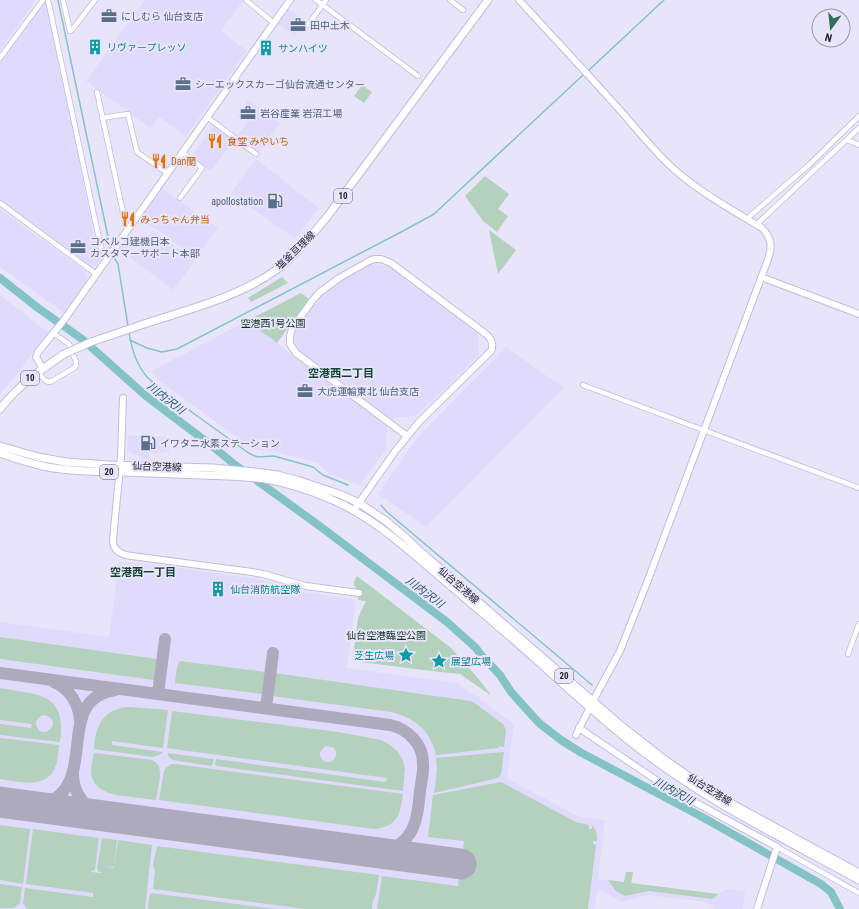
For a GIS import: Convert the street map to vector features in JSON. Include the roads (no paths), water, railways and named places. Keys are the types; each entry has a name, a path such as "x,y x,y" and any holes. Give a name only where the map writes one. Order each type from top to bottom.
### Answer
{"main road":[{"name":"塩釜亘理線","path":"0,408 25,382 64,354 91,342 239,292 276,270 298,251 327,217 488,0"},
{"name":"仙台空港線","path":"0,446 27,455 50,460 120,469 258,478 306,489 354,510 372,521 399,542 591,704 661,757 708,790 859,873"},
{"name":"仙台空港線","path":"0,453 34,464 51,468 71,470 213,468 277,475 300,481 359,503 386,521 406,538 641,750 698,790 859,880"}],"street":[{"path":"0,58 43,0"},
{"path":"48,0 101,248 108,257"},
{"path":"63,0 70,31 95,0"},
{"path":"246,0 274,22"},
{"path":"53,333 69,344 76,365 74,368 50,382 46,381 40,370 36,355 53,333 62,322 290,0"},
{"path":"316,0 418,76"},
{"path":"308,25 326,0"},
{"path":"450,0 463,10"},
{"path":"519,0 584,69 674,170 712,198 767,233 771,244 770,254 705,430 620,651 576,735"},
{"path":"97,92 127,231"},
{"path":"102,118 128,114 137,152 167,173"},
{"path":"748,220 750,216 810,164 859,116"},
{"path":"207,117 256,154"},
{"path":"756,225 859,128"},
{"path":"847,140 859,145"},
{"path":"180,198 202,168 182,152"},
{"path":"0,203 96,274"},
{"path":"354,510 396,450 408,436 419,422 491,351 493,344 492,339 486,334 391,263 381,259 375,259 366,262 339,278 320,292 292,329 290,344 296,353 408,436"},
{"path":"761,277 859,314"},
{"path":"583,385 859,488"},
{"path":"123,398 120,469 113,540 115,548 120,553 132,556 258,573 306,586 359,593"},
{"path":"848,654 859,624"},
{"path":"579,728 666,786 859,893"},
{"path":"757,909 776,848"}],"waterway":[{"path":"58,0 111,251"},
{"path":"589,70 664,0"},
{"path":"130,340 147,348 162,352 177,349 434,214 583,75"},
{"path":"112,254 118,264 128,326"},
{"name":"川内沢川","path":"0,278 38,308 82,339 146,396 234,464 321,527 447,622 476,648 500,675 511,692 539,723 561,740 580,752 704,818 821,884 831,892 840,909"},
{"path":"129,332 135,356 147,377 157,387 250,454 258,457 274,456 313,467 323,475 348,485"},
{"path":"381,505 387,512 592,685"}],"place":[{"name":"にしむら 仙台支店","path":"109,16"},
{"name":"田中土木","path":"298,25"},
{"name":"リヴァープレッソ","path":"95,47"},
{"name":"サンハイツ","path":"266,48"},
{"name":"シーエックスカーゴ仙台流通センター","path":"183,84"},
{"name":"岩谷産業 岩沼工場","path":"248,113"},
{"name":"食堂 みやいち","path":"215,141"},
{"name":"Dan蘭","path":"159,161"},
{"name":"apollostation","path":"275,201"},
{"name":"みっちゃん弁当","path":"128,219"},
{"name":"コベルコ建機日本 カスタマーサポート本部","path":"78,247"},
{"name":"大虎運輸東北 仙台支店","path":"305,391"},
{"name":"イワタニ水素ステーション","path":"148,443"},
{"name":"仙台消防航空隊","path":"218,589"},
{"name":"芝生広場","path":"406,655"},
{"name":"展望広場","path":"439,661"}],"district":[{"name":"空港西二丁目","path":"341,373"},
{"name":"空港西一丁目","path":"143,572"}],"park label":[{"name":"空港西1号公園","path":"273,323"},
{"name":"仙台空港臨空公園","path":"386,635"}]}
